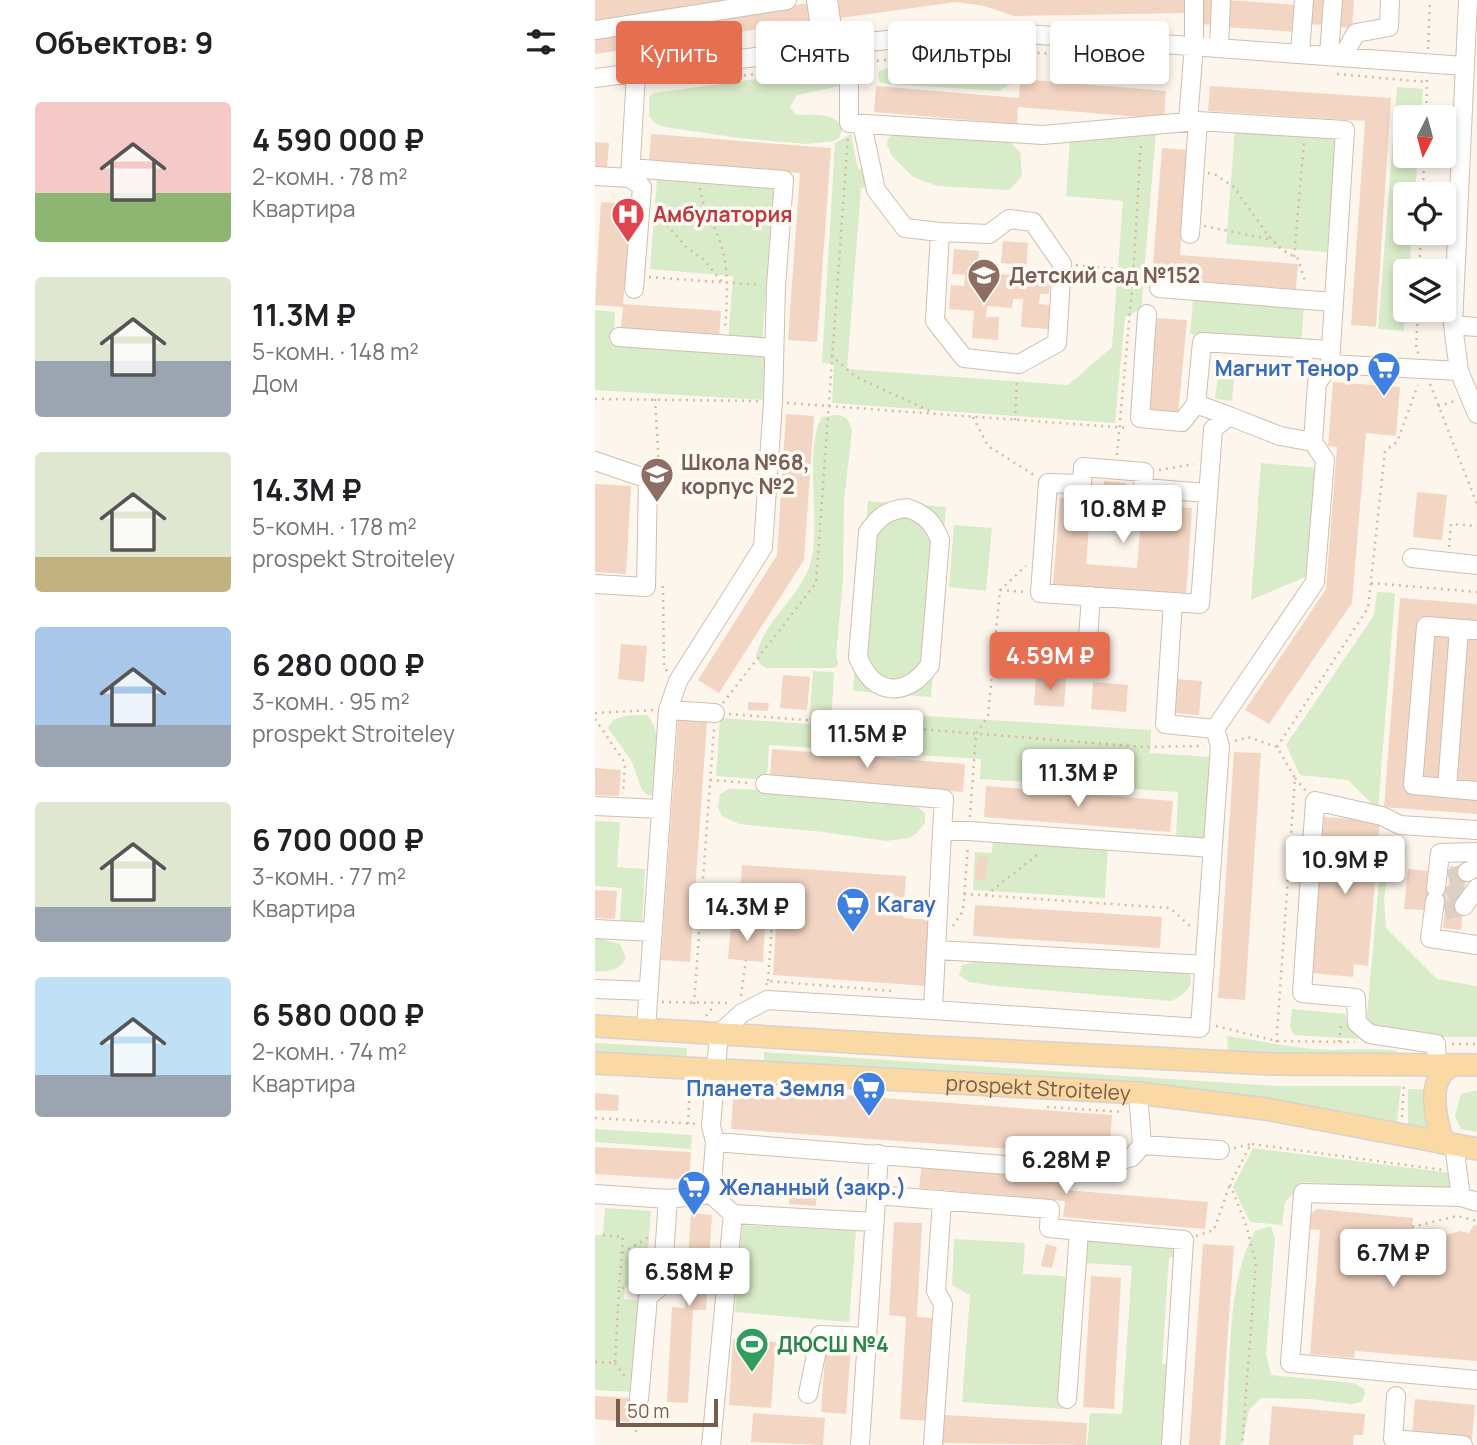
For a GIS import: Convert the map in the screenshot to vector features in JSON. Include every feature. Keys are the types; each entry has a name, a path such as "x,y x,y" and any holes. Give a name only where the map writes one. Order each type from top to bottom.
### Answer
{"main road":[{"name":"prospekt Stroiteley","path":"595,1026 1272,1064 1477,1065"},
{"name":"prospekt Stroiteley","path":"595,1063 1138,1093 1266,1109 1477,1149"},
{"path":"1445,1065 1439,1077 1435,1099 1436,1119 1449,1144"}],"street":[{"path":"595,30 787,0"},
{"path":"816,0 825,21"},
{"path":"828,0 832,21"},
{"path":"1190,229 1194,170 1194,0"},
{"path":"1219,47 1221,0"},
{"path":"1300,53 1304,0"},
{"path":"1333,0 1336,55"},
{"path":"1336,55 1356,33 1388,27 1390,0"},
{"path":"1468,0 1453,325 1459,371 1477,414"},
{"path":"874,47 984,31 1464,66"},
{"path":"595,78 616,75"},
{"path":"634,84 630,173 642,187 634,282"},
{"path":"846,84 876,190 905,228 989,234 1009,219 1033,222 1062,264 1057,343 1019,364 964,358 935,321 940,232"},
{"path":"711,1194 719,1034 742,1013 767,1000 1200,1028 1218,737 1315,582 1325,460 1313,442 1317,383 1330,357 1345,130 1193,121 1044,135 855,123"},
{"path":"595,176 700,173 784,180 763,547 678,681 668,709 646,1029"},
{"path":"1160,288 1333,302"},
{"path":"1147,314 1140,418 1182,422 1196,404 1202,342 1424,370 1459,371"},
{"path":"1453,325 1477,327"},
{"path":"619,338 774,348"},
{"path":"1196,404 1280,436 1313,442"},
{"path":"1208,493 1143,488 1144,472 1116,469 1083,467 1081,484 1048,483 1040,593 1200,604 1213,429 1229,416"},
{"path":"595,460 648,479 646,587 595,584"},
{"path":"907,508 922,513 934,524 940,540 930,665 921,678 907,687 891,689 876,684 864,673 859,657 869,532 877,518 891,510 907,508"},
{"path":"1412,558 1477,565"},
{"path":"1033,663 1086,667 1091,596"},
{"path":"1173,602 1165,724 1218,737"},
{"path":"1447,788 1468,630 1426,626 1412,785 1477,791"},
{"path":"668,709 715,713"},
{"path":"765,785 944,799 933,1010"},
{"path":"1445,1065 1436,1044 1370,1034 1357,1023 1356,998 1302,993 1315,801 1382,816 1400,825 1477,830"},
{"path":"595,806 661,809"},
{"path":"942,831 1212,848"},
{"path":"1477,852 1440,853 1439,896 1430,938 1477,945"},
{"path":"595,929 653,932"},
{"path":"936,950 1205,965"},
{"path":"595,989 648,991"},
{"path":"713,1134 879,1154 1082,1171 1132,1157 1142,1145 1138,1093"},
{"path":"1449,1144 1469,1199 1303,1193 1290,1363 1477,1380"},
{"path":"1142,1145 1220,1150"},
{"path":"866,1445 860,1445 879,1154"},
{"path":"595,1194 668,1199 711,1194 733,1214 874,1222"},
{"path":"876,1195 1050,1209 1049,1228 1184,1240 1171,1445"},
{"path":"639,1399 648,1297 662,1284 668,1199"},
{"path":"933,1445 943,1304 936,1291 942,1200"},
{"path":"711,1445 725,1334 733,1214"},
{"path":"1067,1399 1079,1231"},
{"path":"808,1394 820,1335 867,1337"},
{"path":"1396,1396 1393,1439 1463,1445"}],"path":[{"path":"874,52 1050,53"},
{"path":"1331,73 1427,82"},
{"path":"694,1004 715,713 815,583 831,355 855,123"},
{"path":"1116,469 1133,278 1142,127"},
{"path":"1294,257 1305,128"},
{"path":"1194,170 1216,175 1234,187 1273,240 1281,249 1298,259 1311,300"},
{"path":"700,173 701,193 720,240 728,283 725,344"},
{"path":"641,198 651,212 667,225 686,247 704,260 722,282"},
{"path":"1190,229 1273,240"},
{"path":"1062,264 1115,270 1160,288"},
{"path":"634,282 722,282 776,286"},
{"path":"1417,322 1416,348 1477,504"},
{"path":"831,355 856,377 935,414"},
{"path":"1015,420 1019,364"},
{"path":"1277,747 1368,608 1385,451 1397,442 1424,370"},
{"path":"595,399 773,402 1132,429"},
{"path":"655,399 659,478"},
{"path":"972,417 989,446 1048,483"},
{"path":"1144,472 1211,461"},
{"path":"1447,562 1451,524 1477,526"},
{"path":"936,950 963,911 976,734 988,716 1000,590 1043,550"},
{"path":"1371,583 1477,592"},
{"path":"663,586 664,667 678,681"},
{"path":"1000,590 1040,593"},
{"path":"595,713 668,709"},
{"path":"715,713 1144,747 1218,737 1248,737 1277,747 1295,778 1277,1041"},
{"path":"595,719 625,763 623,808"},
{"path":"711,780 765,785"},
{"path":"985,895 1061,837"},
{"path":"964,894 1170,908 1206,941"},
{"path":"768,981 773,909"},
{"path":"738,1002 743,989 745,960"},
{"path":"794,977 794,982"},
{"path":"884,983 884,990"},
{"path":"1220,1150 1251,1144 1409,1166 1402,1135 1405,1064"},
{"path":"595,1118 713,1134"},
{"path":"1184,1240 1214,1230 1230,1184 1251,1144"},
{"path":"1230,1184 1246,1225 1256,1264 1242,1445"},
{"path":"1412,1227 1457,1216 1477,1221"},
{"path":"595,1362 615,1363 622,1253 623,1237 603,1236"},
{"path":"622,1253 649,1237"},
{"path":"619,1288 625,1288"}],"green space":[{"path":"888,68 888,84 880,82 879,71"},
{"path":"756,79 756,84 843,84 797,95 790,107 795,114 835,119 843,128 839,138 806,144 739,138 665,127 655,123 649,116 649,97 653,93 720,84 742,84 742,81"},
{"path":"888,84 1010,84 999,91"},
{"path":"1397,87 1423,89 1422,105 1396,105"},
{"path":"1235,130 1336,138 1327,252 1226,244"},
{"path":"1156,131 1141,309 1125,317 1115,423 832,403 834,364 822,363 835,143 851,134 858,169 867,168 871,185 861,188 847,369 1068,385 1112,347 1123,201 1066,196 1070,140"},
{"path":"897,132 1008,140 1020,152 1022,176 1009,190 938,186 923,181 912,176 892,156 887,145 888,138"},
{"path":"1393,138 1393,168 1417,168 1416,182 1393,182 1393,245 1411,245 1410,259 1393,259 1393,322 1404,322 1404,331 1378,329"},
{"path":"657,178 774,187 762,343 728,341 733,276 650,269"},
{"path":"1193,298 1304,307 1301,343 1190,334"},
{"path":"595,310 615,312 613,345 767,356 765,400 595,390"},
{"path":"1219,366 1235,368 1232,401 1215,399"},
{"path":"836,415 847,420 852,431 844,500 843,580 836,654 838,664 835,668 766,668 756,656 760,643 801,583 812,557 814,446 822,417"},
{"path":"1261,463 1318,468 1310,575 1251,600"},
{"path":"868,501 946,507 931,697 853,691"},
{"path":"954,525 992,528 986,591 949,587"},
{"path":"1377,592 1395,593 1378,810 1348,780 1300,775 1286,745 1374,615"},
{"path":"813,671 834,672 832,710 1151,730 1150,753 1211,757 1206,841 1176,839 1178,792 980,779 981,759 769,745 767,780 716,776 720,718 809,724"},
{"path":"647,715 653,723 659,753 654,794 649,796 642,790 631,760 608,728 619,718"},
{"path":"729,789 774,790 913,804 925,813 925,823 909,838 886,841 739,824 722,816 718,808 720,794"},
{"path":"595,821 620,822 617,867 645,869 642,924 620,923 622,888 595,886"},
{"path":"1383,835 1396,836 1391,844 1384,900 1386,928 1437,979 1477,986 1477,1037 1431,1037 1372,1030 1367,1016"},
{"path":"993,840 1108,847 1105,898 973,890 975,852 992,853"},
{"path":"595,937 620,944 626,958 621,965 609,970 595,971"},
{"path":"980,960 1186,969 1191,979 1186,992 1171,1001 996,986 969,982 959,975 962,965"},
{"path":"1292,1009 1345,1014 1349,1028 1359,1039 1294,1035 1290,1027"},
{"path":"1227,1036 1317,1049 1397,1051 1397,1057 1229,1057"},
{"path":"595,1043 687,1048 687,1059 595,1053"},
{"path":"764,1052 1276,1086 1401,1086 1397,1122 1183,1090 764,1063"},
{"path":"1408,1089 1431,1090 1428,1129 1408,1125"},
{"path":"1477,1090 1477,1132 1461,1129 1455,1116 1461,1094"},
{"path":"595,1129 692,1135 691,1149 595,1142"},
{"path":"1253,1148 1451,1173 1449,1189 1443,1193 1304,1182 1285,1202 1282,1225 1250,1222 1233,1187"},
{"path":"605,1208 651,1211 646,1279 625,1288 624,1299 641,1301 635,1392 595,1390 595,1235 603,1235"},
{"path":"742,1225 856,1231 849,1322 735,1312"},
{"path":"1271,1226 1275,1239 1266,1354 1271,1375 1354,1383 1364,1389 1365,1394 1361,1402 1351,1404 1310,1399 1261,1398 1249,1410 1242,1445 1225,1445 1233,1307 1238,1279 1255,1231"},
{"path":"1088,1238 1180,1244 1179,1257 1169,1257 1162,1364 1172,1365 1167,1445 1087,1445 1090,1413 1122,1414 1132,1266 1086,1263"},
{"path":"954,1239 1025,1243 1023,1274 1062,1276 1071,1281 1063,1409 962,1402 970,1295 952,1285"}],"building":[{"path":"595,0 729,0 730,1 595,24"},
{"path":"838,0 1188,0 1188,13 1014,16 984,6 956,2 840,18"},
{"path":"1202,0 1217,0 1215,25 1201,24"},
{"path":"1227,0 1297,5 1296,32 1225,27"},
{"path":"1310,0 1325,0 1323,25 1308,24"},
{"path":"1339,0 1354,0 1352,28 1337,27"},
{"path":"809,3 812,21 756,21 756,30 742,32 742,21 692,21"},
{"path":"616,33 616,51 595,54 595,36"},
{"path":"1036,80 1050,81 1050,84 1166,91 1164,119 1018,107 1017,124 874,112 876,86 1019,98 1020,84 1036,84"},
{"path":"1210,86 1391,98 1376,327 1351,325 1365,121 1208,111"},
{"path":"651,134 831,148 817,342 788,340 800,173 649,162"},
{"path":"595,142 609,143 607,167 595,166"},
{"path":"1162,148 1188,150 1180,255 1298,264 1296,289 1152,278"},
{"path":"601,202 631,204 623,304 721,311 719,337 621,329 623,307 595,305"},
{"path":"1003,241 1028,243 1026,271 1051,272 1049,294 1040,294 1039,304 1050,305 1048,329 1021,327 1023,299 1013,299 1012,308 987,306 986,317 999,317 998,340 972,338 974,311 949,309 951,285 964,286 965,275 952,274 954,249 979,251 977,282 1000,283 1000,274 1012,275 1012,264 1001,263"},
{"path":"1157,318 1187,320 1178,415 1148,412"},
{"path":"1333,382 1400,387 1396,436 1366,433 1352,603 1269,724 1245,710 1326,589 1337,447 1328,446"},
{"path":"786,414 814,416 804,560 719,693 698,680 777,555"},
{"path":"1104,481 1125,483 1124,503 1192,508 1186,596 1053,585 1060,498 1102,501","holes":["1089,527 1140,531 1137,568 1086,564"]},
{"path":"595,484 631,486 626,574 595,572"},
{"path":"1417,492 1447,495 1442,540 1413,537"},
{"path":"1400,598 1477,604 1477,625 1419,621 1406,792 1477,797 1477,814 1384,807"},
{"path":"1427,632 1453,634 1442,781 1416,779"},
{"path":"1463,635 1477,636 1477,786 1450,783"},
{"path":"621,644 647,646 644,682 618,679"},
{"path":"783,675 810,677 807,710 780,708"},
{"path":"1036,677 1066,679 1064,707 1034,705"},
{"path":"1176,679 1202,681 1199,715 1173,713"},
{"path":"1093,682 1128,685 1126,712 1091,709"},
{"path":"748,702 769,703 768,711 748,710"},
{"path":"678,719 707,721 690,962 661,960"},
{"path":"772,749 965,764 963,792 770,777"},
{"path":"1234,752 1261,753 1245,1000 1218,998"},
{"path":"595,768 621,770 619,796 595,795"},
{"path":"986,786 1173,801 1170,832 984,817"},
{"path":"1324,817 1380,821 1368,966 1354,964 1353,977 1311,973"},
{"path":"978,856 988,857 985,881 975,880"},
{"name":"Кагау","path":"742,865 906,876 903,918 932,920 927,986 773,975 777,909 740,907"},
{"path":"1450,866 1467,868 1461,930 1443,928 1446,902 1425,900 1424,910 1404,909 1408,869 1428,871 1426,887 1448,889"},
{"path":"595,890 617,891 615,919 595,918"},
{"path":"975,905 1162,917 1160,948 973,936"},
{"path":"731,925 765,927 763,962 728,959"},
{"path":"734,1087 1112,1115 1109,1156 731,1129"},
{"path":"595,1093 619,1095 618,1111 595,1110"},
{"path":"595,1147 691,1152 689,1180 595,1174"},
{"path":"922,1163 1066,1176 1065,1190 1208,1202 1205,1229 1063,1217 1065,1201 919,1188"},
{"path":"790,1186 817,1188 816,1206 789,1204"},
{"path":"1317,1209 1413,1218 1411,1233 1428,1235 1443,1236 1460,1231 1469,1233 1474,1225 1477,1226 1477,1361 1355,1351 1354,1358 1310,1354 1320,1230 1307,1229 1309,1215"},
{"path":"691,1213 712,1215 706,1310 693,1310 688,1403 667,1402 672,1307 685,1308"},
{"path":"894,1222 922,1223 917,1317 932,1318 926,1421 900,1419 906,1317 889,1315"},
{"path":"1046,1244 1057,1247 1052,1268 1041,1266"},
{"path":"1203,1244 1234,1246 1220,1445 1189,1445"},
{"path":"1091,1276 1121,1278 1114,1409 1083,1407"},
{"name":"ДЮСШ №4","path":"733,1339 776,1342 771,1408 729,1405"},
{"path":"826,1345 851,1346 846,1414 821,1412"},
{"path":"595,1396 631,1398 629,1422 595,1419"},
{"path":"1415,1399 1475,1405 1472,1439 1412,1433"},
{"path":"1272,1406 1365,1414 1363,1435 1354,1435 1353,1445 1269,1445"},
{"path":"753,1413 825,1418 823,1445 751,1442"},
{"path":"944,1415 1087,1423 1086,1445 942,1443"}],"tunnel":[{"path":"1449,879 1467,872"},
{"path":"1436,888 1435,901 1465,889"},
{"path":"1445,911 1464,906"}],"place":[{"name":"Амбулатория","path":"628,244"},
{"name":"Детский сад №152","path":"984,305"},
{"name":"Магнит Тенор","path":"1384,398"},
{"name":"Школа №68, корпус №2","path":"657,504"},
{"name":"Кагау","path":"853,934"},
{"name":"Планета Земля","path":"869,1118"},
{"name":"Желанный (закр.)","path":"694,1217"},
{"name":"ДЮСШ №4","path":"752,1374"}]}
